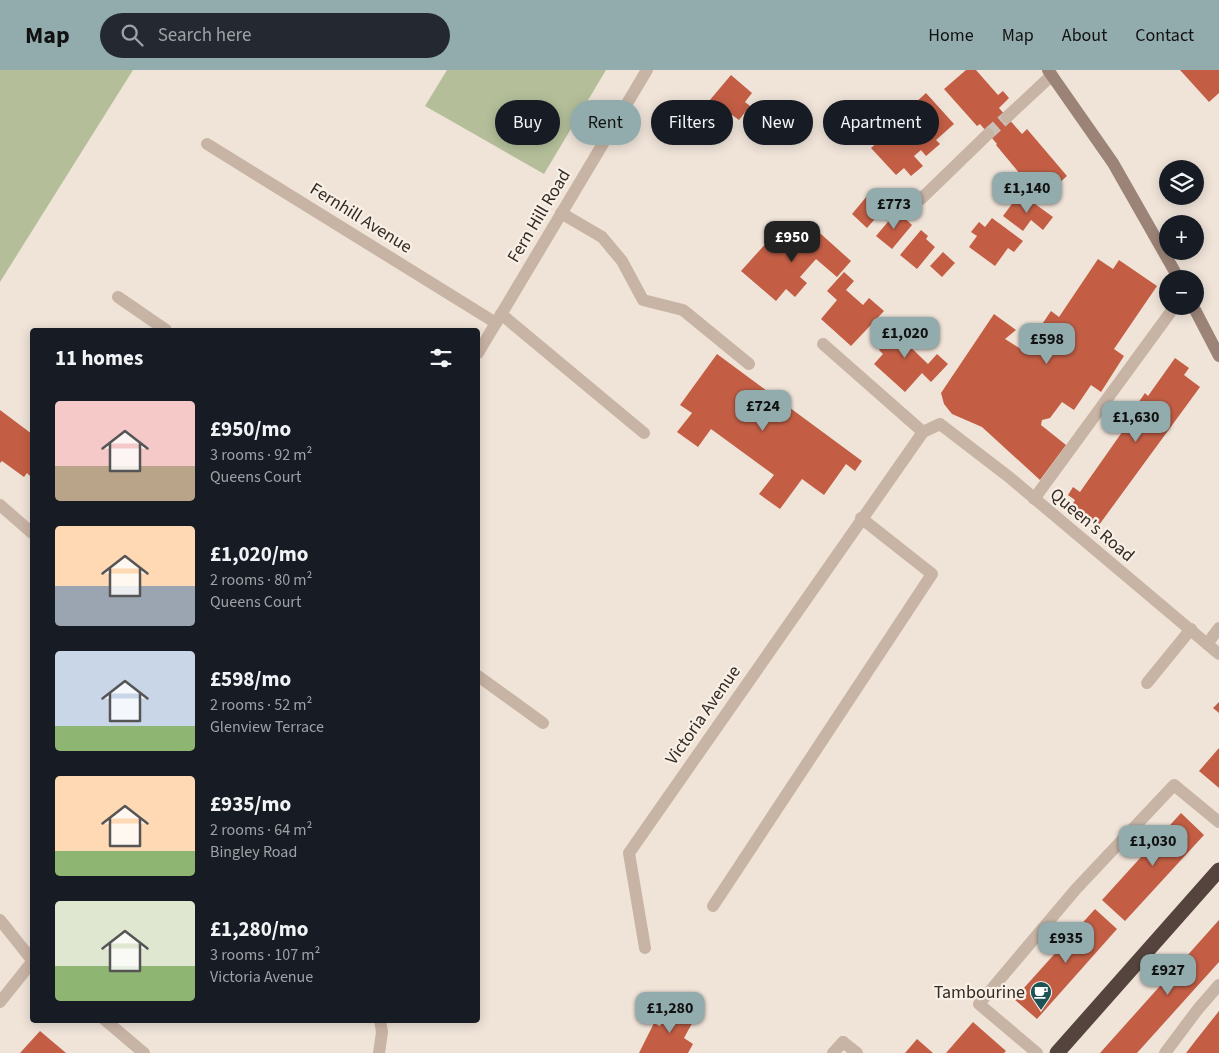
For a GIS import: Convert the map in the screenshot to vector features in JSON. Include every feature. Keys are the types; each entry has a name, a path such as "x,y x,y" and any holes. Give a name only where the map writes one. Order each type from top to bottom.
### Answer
{"highway":[{"path":"1058,1053 1219,870"}],"street":[{"name":"Fern Hill Road","path":"480,350 647,70"},
{"path":"1007,117 1050,72 1113,163 1174,270"},
{"path":"921,199 988,134"},
{"name":"Fernhill Avenue","path":"207,144 498,318 644,433"},
{"path":"561,213 602,238 622,261 643,300 683,310 749,364"},
{"path":"118,297 163,328"},
{"path":"1034,499 1169,315"},
{"path":"1198,315 1219,356"},
{"path":"823,344 923,432"},
{"name":"Queen's Road","path":"923,432 940,424 1009,476 1219,654"},
{"name":"Victoria Avenue","path":"645,948 629,853 861,518 923,432"},
{"path":"0,505 30,531"},
{"path":"713,906 932,574 861,518"},
{"path":"1207,644 1219,628"},
{"path":"1148,684 1191,629"},
{"path":"480,677 543,722"},
{"path":"1037,1053 979,1004 1076,889 1174,786 1219,822"},
{"path":"0,920 30,958"},
{"path":"0,1002 30,964"},
{"path":"1165,1053 1198,1009 1219,985"},
{"path":"109,1023 144,1053"},
{"path":"379,1053 382,1032 380,1023"},
{"path":"833,1053 843,1042 857,1053"}],"green space":[{"path":"0,70 133,70 0,282"},
{"path":"447,70 606,70 588,100 570,100 570,130 544,174 425,106"}],"building":[{"path":"966,70 976,70 998,95 1003,91 1009,98 999,108 1022,134 1027,129 1067,176 1039,201 1018,176 1020,174 997,144 980,124 977,126 944,89"},
{"path":"1180,70 1219,70 1219,93 1209,102"},
{"path":"731,75 752,93 747,100 743,100 743,115 739,120 733,116 733,100 710,100"},
{"path":"926,93 932,100 918,100"},
{"path":"939,107 954,124 939,137"},
{"path":"874,145 939,145 926,156 921,150 914,156 923,166 911,176 904,168 896,175 871,148"},
{"path":"872,190 888,204 867,228 852,214"},
{"path":"1020,193 1053,217 1043,230 1031,220 1023,231 1003,216"},
{"path":"897,211 912,225 892,249 876,236"},
{"path":"992,218 1023,241 1014,252 1008,248 995,266 969,247 977,236 971,232 979,222 985,227"},
{"path":"812,226 851,261 837,277 816,259 800,277 807,283 795,297 786,289 776,301 741,271 777,231 794,247"},
{"path":"921,230 928,236 926,239 935,247 917,269 900,255"},
{"path":"943,252 955,263 942,277 930,266"},
{"path":"1098,259 1113,269 1119,260 1157,286 1114,349 1124,356 1101,392 1091,385 1074,410 1062,402 1050,418 1042,420 1041,425 1066,445 1040,480 982,427 952,414 944,404 941,393 994,314 1016,330 1005,339 1024,351 1051,311 1059,317"},
{"path":"844,272 854,281 846,290 863,305 869,298 884,311 851,346 821,319 837,300 827,291"},
{"path":"896,317 907,327 899,336 928,364 937,354 948,364 931,382 922,373 905,392 874,364 883,354 879,350 885,343 879,337"},
{"path":"717,354 862,461 855,471 846,464 824,495 802,479 780,509 759,494 774,475 711,429 698,447 677,432 692,413 680,405"},
{"path":"1175,358 1189,368 1184,375 1200,387 1099,525 1072,505 1075,500 1068,495 1073,487 1080,492 1132,418 1129,416 1145,393 1148,396"},
{"path":"0,410 30,432 30,476 27,473 24,477 2,461 0,463"},
{"path":"1219,702 1219,713 1213,708"},
{"path":"1219,748 1219,788 1199,771"},
{"path":"1181,813 1204,835 1125,921 1102,900"},
{"path":"1095,909 1117,929 1037,1019 1014,999"},
{"path":"1219,920 1219,962 1137,1053 1100,1053"},
{"path":"671,1005 695,1018 684,1038 693,1044 688,1053 639,1053 654,1023 660,1026"},
{"path":"1219,1011 1219,1053 1186,1053 1196,1040"},
{"path":"973,1022 1006,1051 1004,1053 946,1053"},
{"path":"40,1031 66,1053 20,1053"},
{"path":"917,1039 933,1053 905,1053"}],"tunnel":[{"path":"988,134 1007,117"}],"place":[{"name":"Tambourine","path":"1041,1011"}]}
